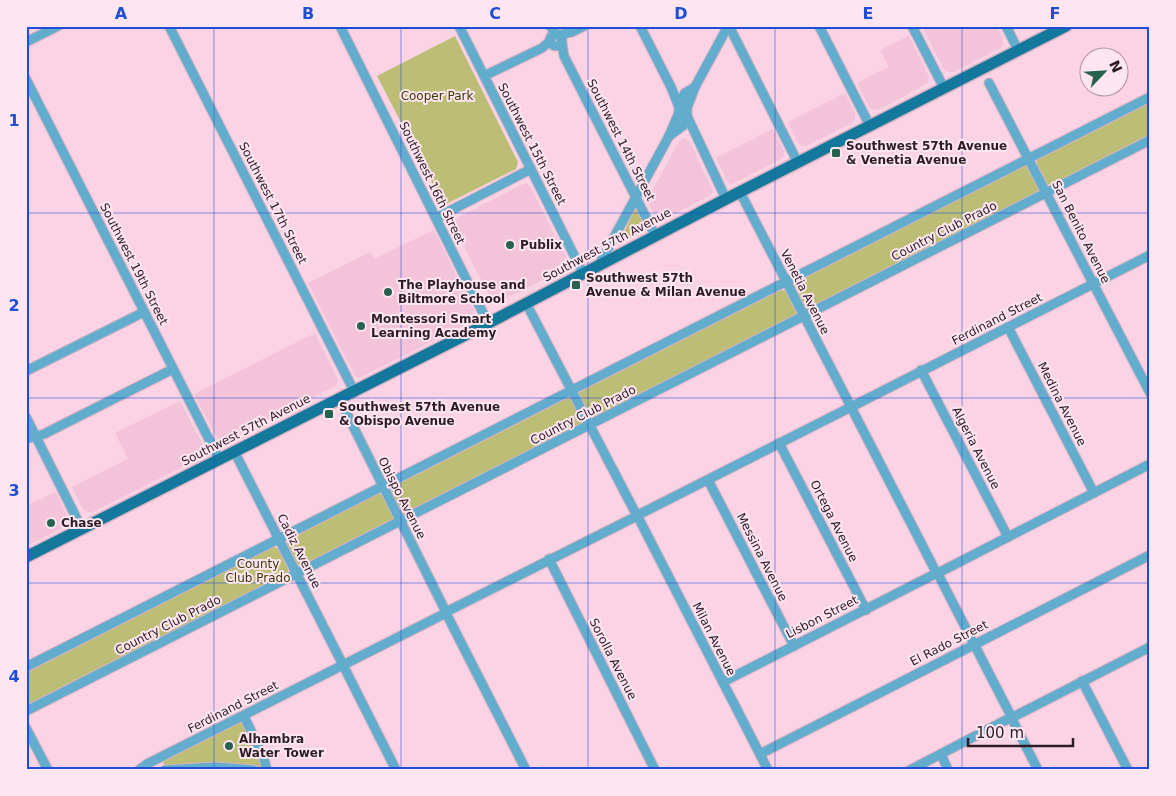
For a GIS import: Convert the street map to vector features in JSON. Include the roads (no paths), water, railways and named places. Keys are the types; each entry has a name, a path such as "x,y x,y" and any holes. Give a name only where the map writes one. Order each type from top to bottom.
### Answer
{"main road":[{"name":"Southwest 57th Avenue","path":"26,557 488,324 655,235 1066,26"}],"street":[{"path":"26,42 58,26"},
{"name":"Southwest 17th Street","path":"169,26 354,390"},
{"name":"Southwest 16th Street","path":"340,26 488,324"},
{"name":"Southwest 15th Street","path":"459,26 583,273"},
{"name":"Southwest 14th Street","path":"550,26 655,235"},
{"path":"484,76 584,26"},
{"path":"640,26 726,199"},
{"path":"599,265 729,26"},
{"path":"729,26 798,163"},
{"path":"819,26 870,126"},
{"path":"912,26 944,88"},
{"path":"1006,26 1018,50"},
{"name":"Southwest 19th Street","path":"26,80 219,459"},
{"name":"San Benito Avenue","path":"989,83 1150,393"},
{"path":"671,86 684,96"},
{"path":"682,128 684,96 695,87"},
{"path":"26,667 1150,97"},
{"path":"669,136 682,128"},
{"path":"682,128 697,141"},
{"name":"Country Club Prado","path":"26,711 1150,140"},
{"path":"436,218 531,169"},
{"path":"626,177 637,179 648,176"},
{"name":"Venetia Avenue","path":"740,192 1038,770"},
{"name":"Ferdinand Street","path":"139,770 153,761 1150,255"},
{"name":"Milan Avenue","path":"526,303 768,770"},
{"path":"26,371 144,312"},
{"name":"Medina Avenue","path":"1008,327 1094,492"},
{"path":"26,439 44,434 173,369"},
{"name":"Algeria Avenue","path":"921,370 1008,537"},
{"name":"Obispo Avenue","path":"339,398 526,770"},
{"path":"26,417 82,529"},
{"name":"Ortega Avenue","path":"780,443 866,610"},
{"name":"Cadiz Avenue","path":"234,451 396,770"},
{"name":"Lisbon Street","path":"723,682 1150,464"},
{"name":"Messina Avenue","path":"708,480 794,646"},
{"name":"El Rado Street","path":"760,754 1150,555"},
{"name":"Sorolla Avenue","path":"549,560 655,770"},
{"path":"910,770 1150,647"},
{"path":"1082,681 1128,770"},
{"path":"244,716 266,763 267,770"},
{"path":"26,728 48,770"},
{"path":"940,754 948,770"},
{"path":"164,770 216,767 254,770"}],"place":[{"name":"Southwest 57th Avenue & Venetia Avenue","path":"836,153"},
{"name":"Publix","path":"510,245"},
{"name":"Southwest 57th Avenue & Milan Avenue","path":"576,285"},
{"name":"The Playhouse and Biltmore School","path":"388,292"},
{"name":"Montessori Smart Learning Academy","path":"361,326"},
{"name":"Southwest 57th Avenue & Obispo Avenue","path":"329,414"},
{"name":"Chase","path":"51,523"},
{"name":"Alhambra Water Tower","path":"229,746"}],"park label":[{"name":"Cooper Park","path":"437,96"},
{"name":"County Club Prado","path":"258,571"}]}
